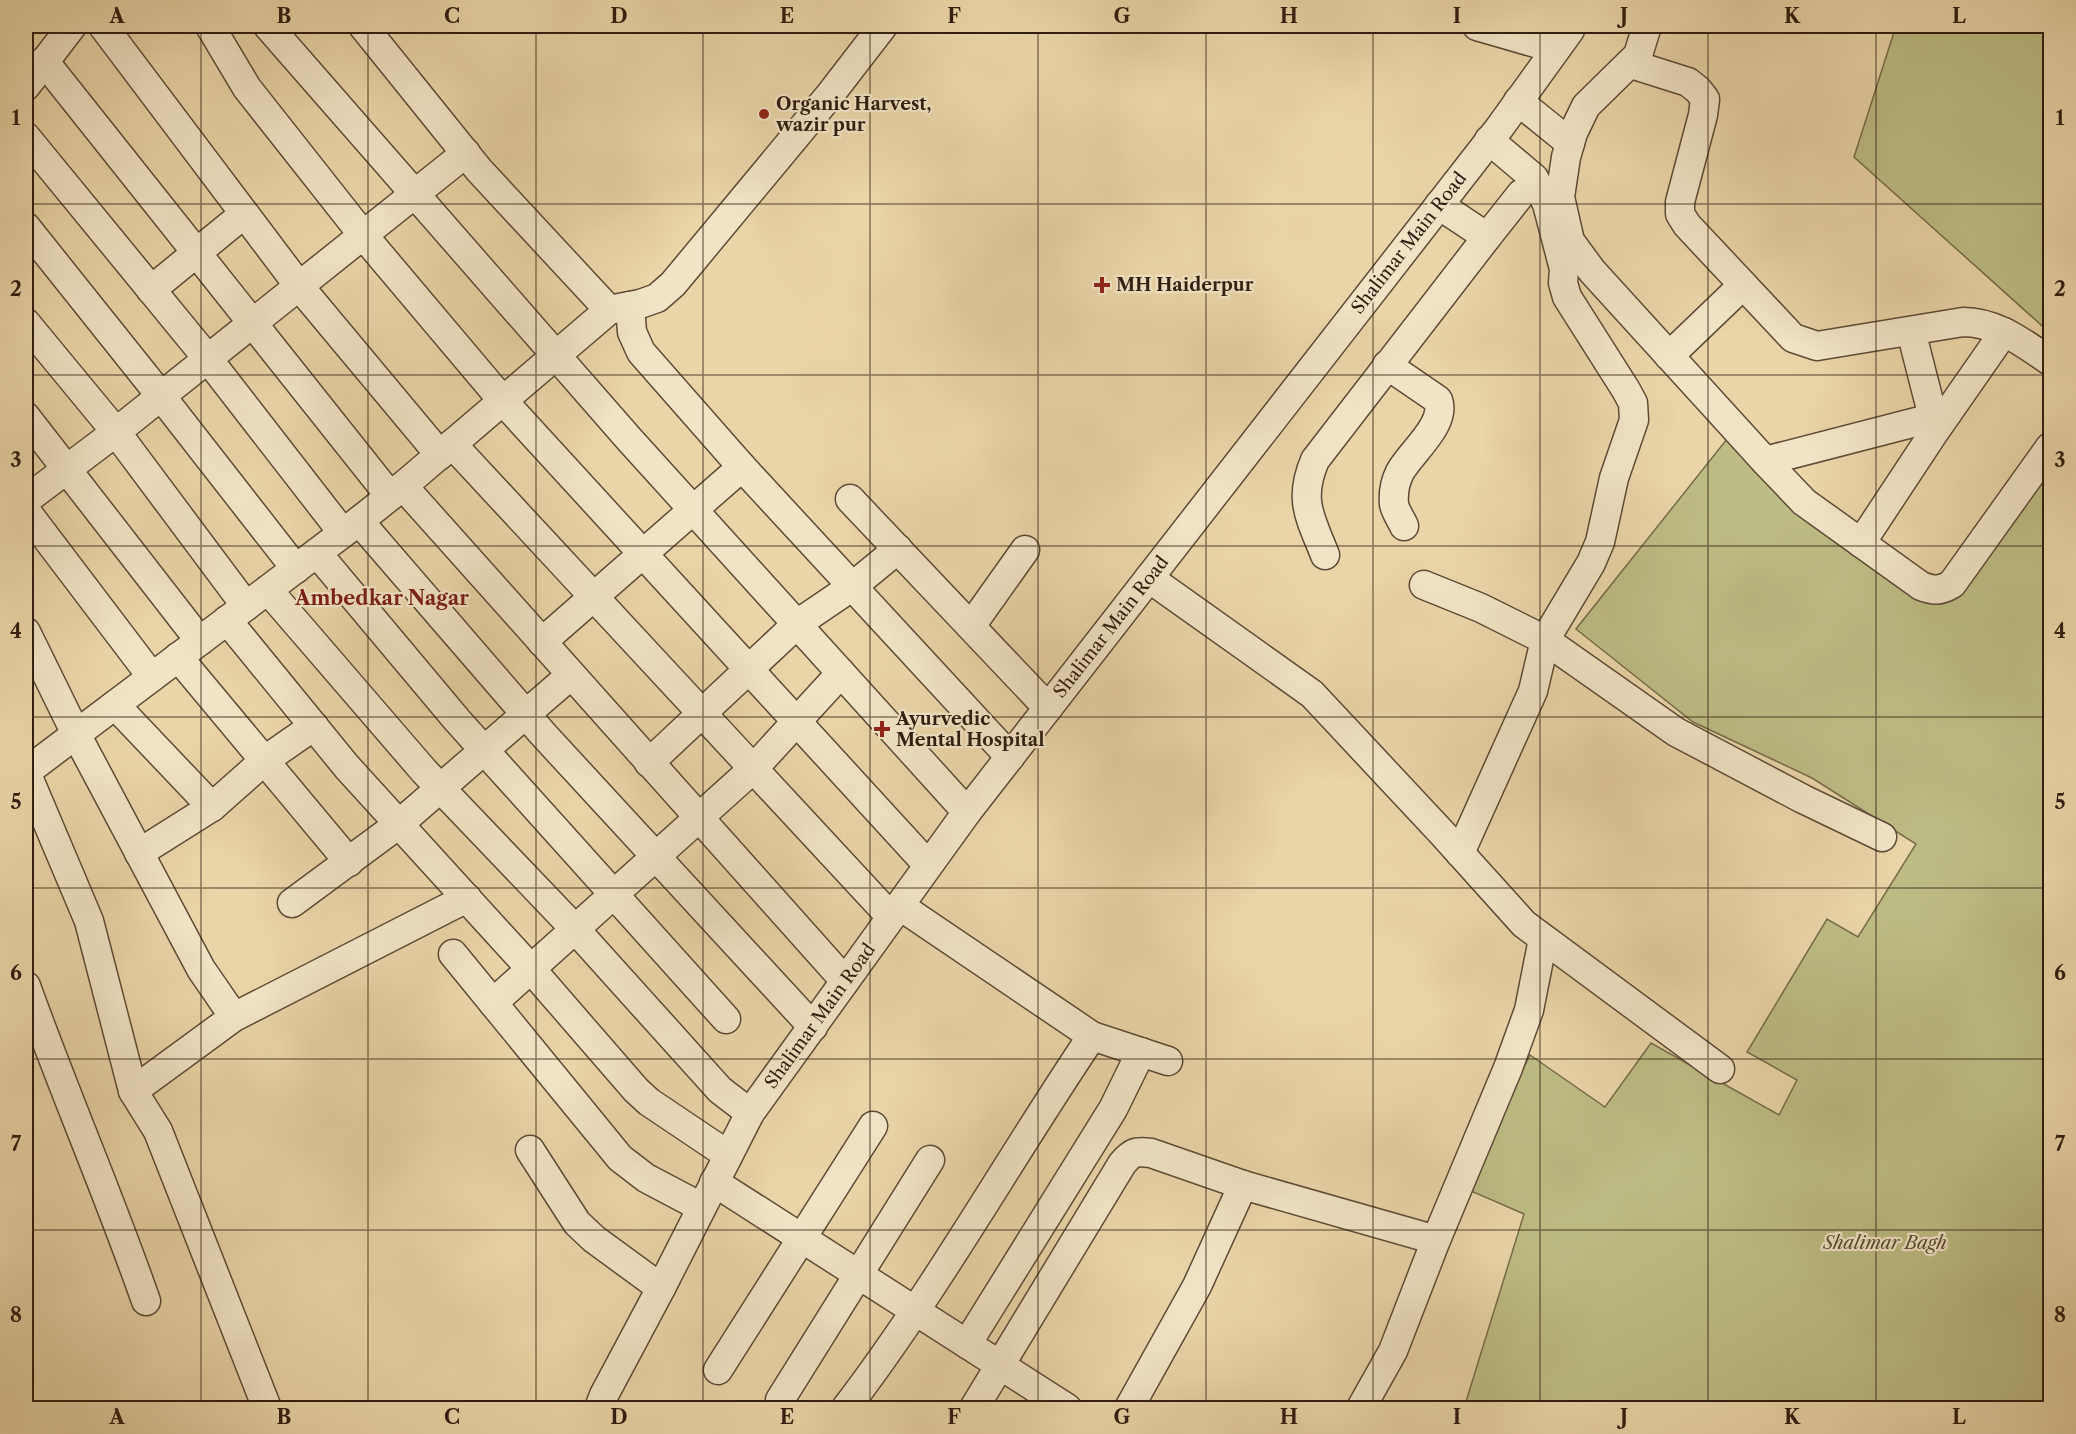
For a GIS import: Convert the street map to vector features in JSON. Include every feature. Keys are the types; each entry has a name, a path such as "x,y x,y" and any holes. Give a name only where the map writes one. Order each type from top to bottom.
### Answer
{"street":[{"path":"26,86 72,26"},
{"path":"103,26 299,286 446,449 594,596 754,768 896,911 1092,1036 1168,1061"},
{"path":"210,26 247,88 363,235 503,401 928,866"},
{"path":"268,26 556,356 967,812"},
{"path":"363,26 465,153 619,308 641,352 742,467 1010,757"},
{"path":"267,1408 158,1131 134,1091 89,921 26,772 351,527 556,356 619,308 657,298 673,284 883,26"},
{"path":"1477,26 1564,37"},
{"path":"1647,26 1638,56 1586,106 1570,143 1560,197 1570,241 1592,271 1804,502 1920,586 1941,591 1952,584 2050,447"},
{"name":"Shalimar Main Road","path":"607,1404 661,1288 750,1113 967,812 1439,205 1564,37"},
{"path":"44,61 253,322 396,491 542,642 845,981"},
{"path":"1631,64 1688,82 1705,99 1703,115 1681,194 1680,214 1687,225 1793,338 1817,346 1969,322 1989,325 2004,332 2050,361"},
{"path":"1518,101 1570,143"},
{"path":"26,137 151,290 351,527 813,1026"},
{"path":"1460,853 1533,691 1545,640 1591,563 1600,542 1614,478 1634,420 1633,403 1567,297 1563,283 1564,269 1547,204 1534,178 1489,140"},
{"path":"26,500 116,432 465,153"},
{"path":"1325,555 1307,510 1305,491 1308,476 1322,450 1521,194"},
{"path":"1439,205 1487,237"},
{"path":"151,290 244,214"},
{"path":"26,226 35,258 161,396 306,561 386,637 484,750 726,1019"},
{"path":"1669,356 1743,285"},
{"path":"26,323 116,432 247,605 314,726 347,767 649,1102 728,1155"},
{"path":"1911,331 1940,415"},
{"path":"1860,543 1940,415 2004,332"},
{"path":"1387,365 1438,400 1441,408 1436,423 1400,472 1395,486 1394,507 1404,526"},
{"path":"1765,461 1940,415"},
{"path":"26,417 66,469 264,760 350,862"},
{"path":"542,642 742,467"},
{"path":"850,499 1048,708"},
{"path":"26,511 152,677"},
{"path":"649,762 797,624 853,586 898,549"},
{"path":"971,626 1025,550"},
{"path":"1149,578 1312,694 1524,924 1720,1069"},
{"path":"1424,585 1481,608 1545,640 1676,732 1803,799 1882,837"},
{"path":"247,605 441,788 574,929 720,1090 750,1113"},
{"path":"26,632 76,734 201,969 234,1017"},
{"path":"493,1003 754,768 841,674"},
{"path":"292,903 399,824 571,675"},
{"path":"115,705 212,807"},
{"path":"139,853 212,807 264,760 314,726"},
{"path":"134,1091 234,1017 466,898"},
{"path":"1361,1408 1394,1351 1436,1240 1488,1120 1529,1010 1544,939"},
{"path":"453,954 620,1158 646,1178 701,1207"},
{"path":"26,986 55,1069 130,1256 146,1302"},
{"path":"846,1408 916,1311 1092,1036"},
{"path":"967,1344 1108,1117 1141,1052"},
{"path":"718,1370 873,1126"},
{"path":"530,1150 577,1223 594,1239 661,1288"},
{"path":"974,1408 1122,1164 1128,1156 1137,1151 1150,1153 1243,1185 1436,1240"},
{"path":"780,1400 930,1160"},
{"path":"714,1182 1067,1408"},
{"path":"1129,1408 1197,1286 1243,1185"}],"green space":[{"path":"1896,26 2050,26 2050,333 1854,157"},
{"name":"Shalimar Bagh","path":"1727,439 1929,600 2050,456 2050,1408 1464,1408 1524,1214 1464,1188 1530,1055 1605,1107 1651,1043 1779,1115 1797,1080 1747,1052 1827,919 1858,937 1916,844 1812,778 1693,722 1576,629"}],"place":[{"name":"Organic Harvest, wazir pur","path":"764,114"},
{"name":"MH Haiderpur","path":"1102,285"},
{"name":"Ayurvedic Mental Hospital","path":"882,729"}],"district":[{"name":"Ambedkar Nagar","path":"382,598"}]}
